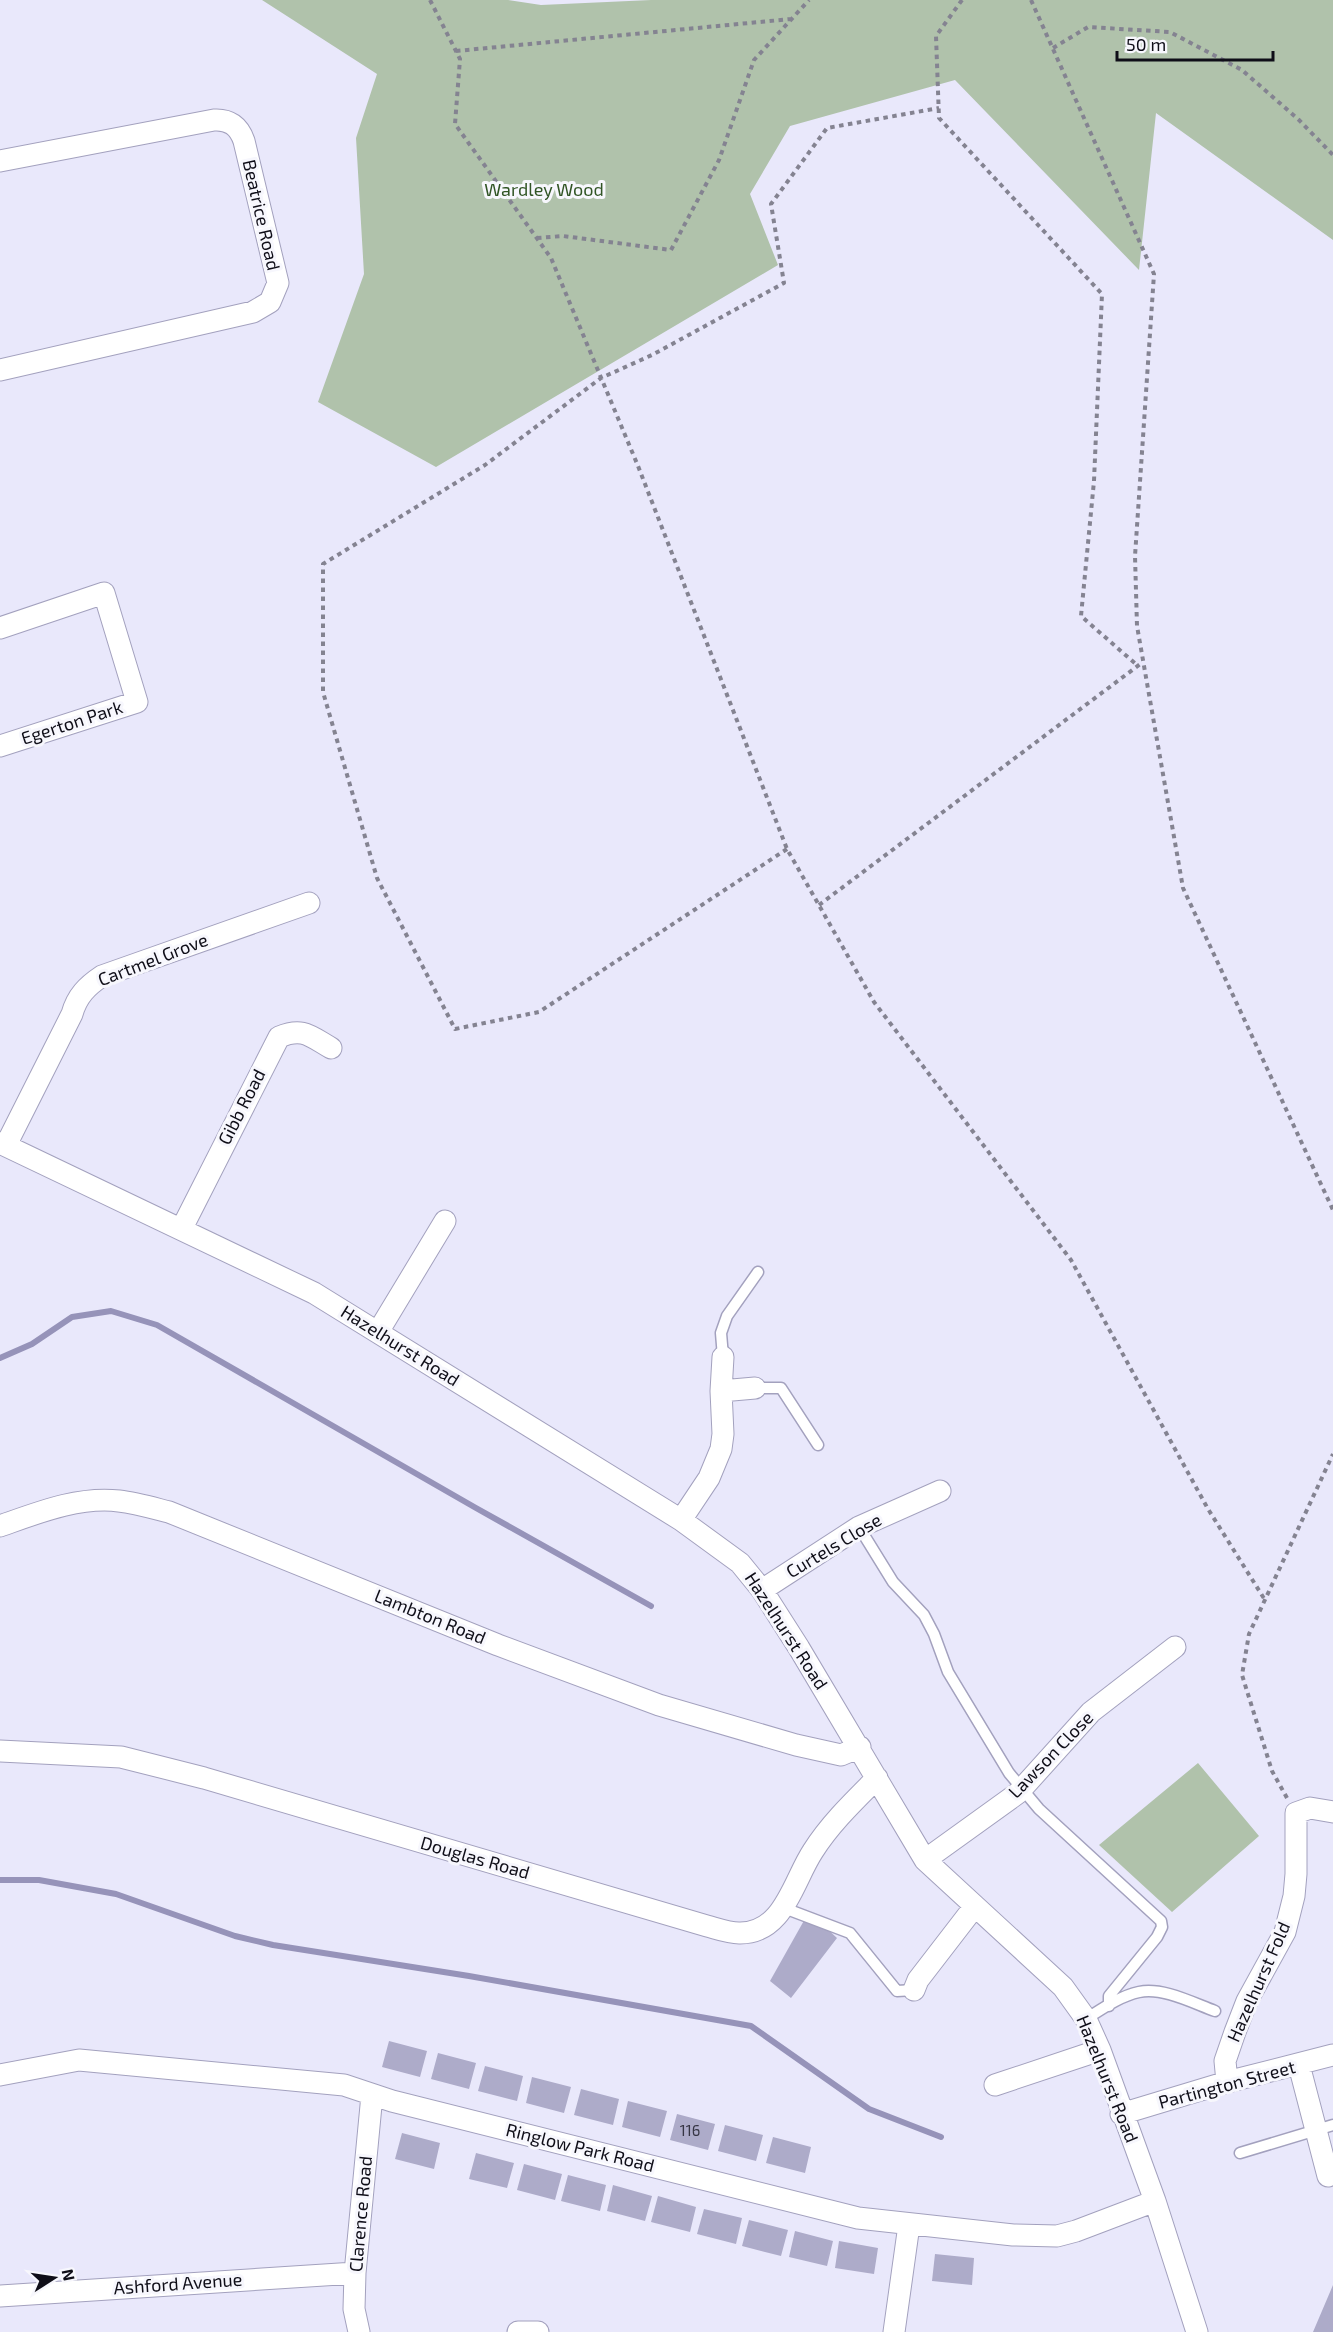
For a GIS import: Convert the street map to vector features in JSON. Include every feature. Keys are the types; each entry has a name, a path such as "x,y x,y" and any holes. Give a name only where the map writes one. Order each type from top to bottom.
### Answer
{"street":[{"name":"Beatrice Road","path":"0,161 214,120 232,123 238,128 244,141 278,284 270,302 259,310 0,370"},
{"name":"Egerton Park","path":"0,628 104,593 137,702 0,746"},
{"name":"Cartmel Grove","path":"3,1144 72,1014 76,1001 92,983 102,976 283,903 309,903"},
{"name":"Gibb Road","path":"182,1228 279,1037 290,1032 303,1032 331,1048"},
{"name":"Hazelhurst Road","path":"3,1144 314,1293 681,1520 740,1563 762,1590 860,1747 926,1860 1063,1987 1086,2019 1100,2050 1121,2114 1155,2201 1197,2332"},
{"path":"378,1332 445,1221"},
{"path":"681,1520 710,1478 721,1449 723,1357"},
{"path":"721,1391 755,1388"},
{"name":"Curtels Close","path":"762,1590 859,1527 940,1491"},
{"name":"Lambton Road","path":"0,1526 57,1508 87,1502 117,1500 143,1505 169,1512 498,1645 659,1705 796,1745 841,1755 860,1747"},
{"name":"Lawson Close","path":"926,1860 1022,1788 1091,1712 1175,1647"},
{"name":"Douglas Road","path":"0,1751 64,1753 132,1760 204,1778 740,1933 755,1931 767,1925 784,1908 812,1852 844,1811 877,1778"},
{"path":"1296,1813 1310,1808 1323,1808 1333,1812"},
{"name":"Hazelhurst Fold","path":"1227,2082 1225,2061 1234,2032 1247,2001 1285,1932 1294,1896 1296,1813"},
{"path":"914,1990 918,1980 975,1906"},
{"path":"995,2085 1100,2050"},
{"name":"Partington Street","path":"1121,2114 1227,2082 1333,2055"},
{"name":"Ringlow Park Road","path":"0,2075 79,2060 344,2085 372,2095 858,2218 909,2225 1013,2235 1057,2236 1155,2201"},
{"path":"1299,2065 1324,2127 1328,2176"},
{"name":"Clarence Road","path":"359,2332 354,2309 355,2273 372,2095"},
{"path":"894,2332 909,2225"},
{"name":"Ashford Avenue","path":"0,2296 355,2273"},
{"path":"518,2332 538,2332"}],"lane":[{"path":"723,1357 721,1333 727,1316 758,1272"},
{"path":"755,1388 781,1388 818,1445"},
{"path":"859,1527 894,1582 924,1615 934,1634 948,1672 1009,1773 1039,1809 1161,1921 1162,1927 1157,1937 1108,1996 1109,2006"},
{"path":"784,1908 850,1933 897,1991 914,1990"},
{"path":"1086,2019 1139,1992 1156,1991 1215,2011"},
{"path":"1240,2153 1324,2127"}],"path":[{"path":"430,0 460,59 455,124 551,258 642,477 787,849 874,1002 1071,1260 1208,1509 1265,1600"},
{"path":"537,238 563,236 670,250 719,160 754,60 809,0"},
{"path":"962,0 936,36 939,118 1102,294 1094,481 1081,616 1138,666"},
{"path":"1031,0 1154,274 1135,556 1137,626 1183,888 1333,1210"},
{"path":"456,51 791,20"},
{"path":"1053,48 1088,27 1170,32 1242,70 1299,120 1333,154"},
{"path":"787,849 539,1012 455,1029 377,878 323,692 323,564 485,465 601,378 652,355 784,283 771,204 827,128 939,108"},
{"path":"819,905 1143,662"},
{"path":"1296,1813 1272,1771 1242,1675 1249,1634 1333,1454"}],"green space":[{"name":"Wardley Wood","path":"262,0 508,0 541,5 651,0 1333,0 1333,240 1156,113 1139,270 955,80 790,126 750,194 778,265 436,467 318,402 364,274 356,138 377,74"},
{"path":"1198,1763 1259,1836 1172,1912 1099,1845"}],"building":[{"path":"806,1917 823,1925 837,1938 791,1998 770,1981"},
{"path":"389,2041 427,2051 420,2077 382,2067"},
{"path":"438,2053 476,2063 469,2089 431,2079"},
{"path":"485,2066 523,2076 517,2101 478,2091"},
{"path":"532,2077 571,2087 564,2113 526,2103"},
{"path":"581,2089 619,2099 613,2125 574,2115"},
{"path":"628,2101 667,2111 660,2137 622,2127"},
{"path":"677,2114 715,2124 708,2150 670,2140"},
{"path":"725,2125 763,2135 756,2161 718,2151"},
{"path":"402,2133 440,2143 434,2169 395,2159"},
{"path":"773,2137 811,2147 805,2173 766,2163"},
{"path":"476,2153 514,2163 507,2188 469,2179"},
{"path":"524,2164 562,2174 555,2200 517,2190"},
{"path":"568,2175 606,2185 600,2211 561,2201"},
{"path":"613,2185 652,2196 645,2221 607,2211"},
{"path":"658,2196 696,2207 690,2232 651,2222"},
{"path":"704,2209 742,2218 736,2244 697,2234"},
{"path":"749,2220 788,2230 781,2256 742,2246"},
{"path":"795,2231 833,2241 827,2266 789,2257"},
{"path":"839,2241 878,2248 874,2274 835,2268"},
{"path":"935,2254 974,2258 972,2285 932,2281"},
{"path":"1333,2285 1333,2332 1313,2332"}],"waterway":[{"path":"0,1358 32,1344 72,1317 111,1311 157,1325 651,1606"},
{"path":"0,1880 39,1880 116,1894 235,1936 273,1945 469,1976 751,2026 869,2109 941,2137"}]}
